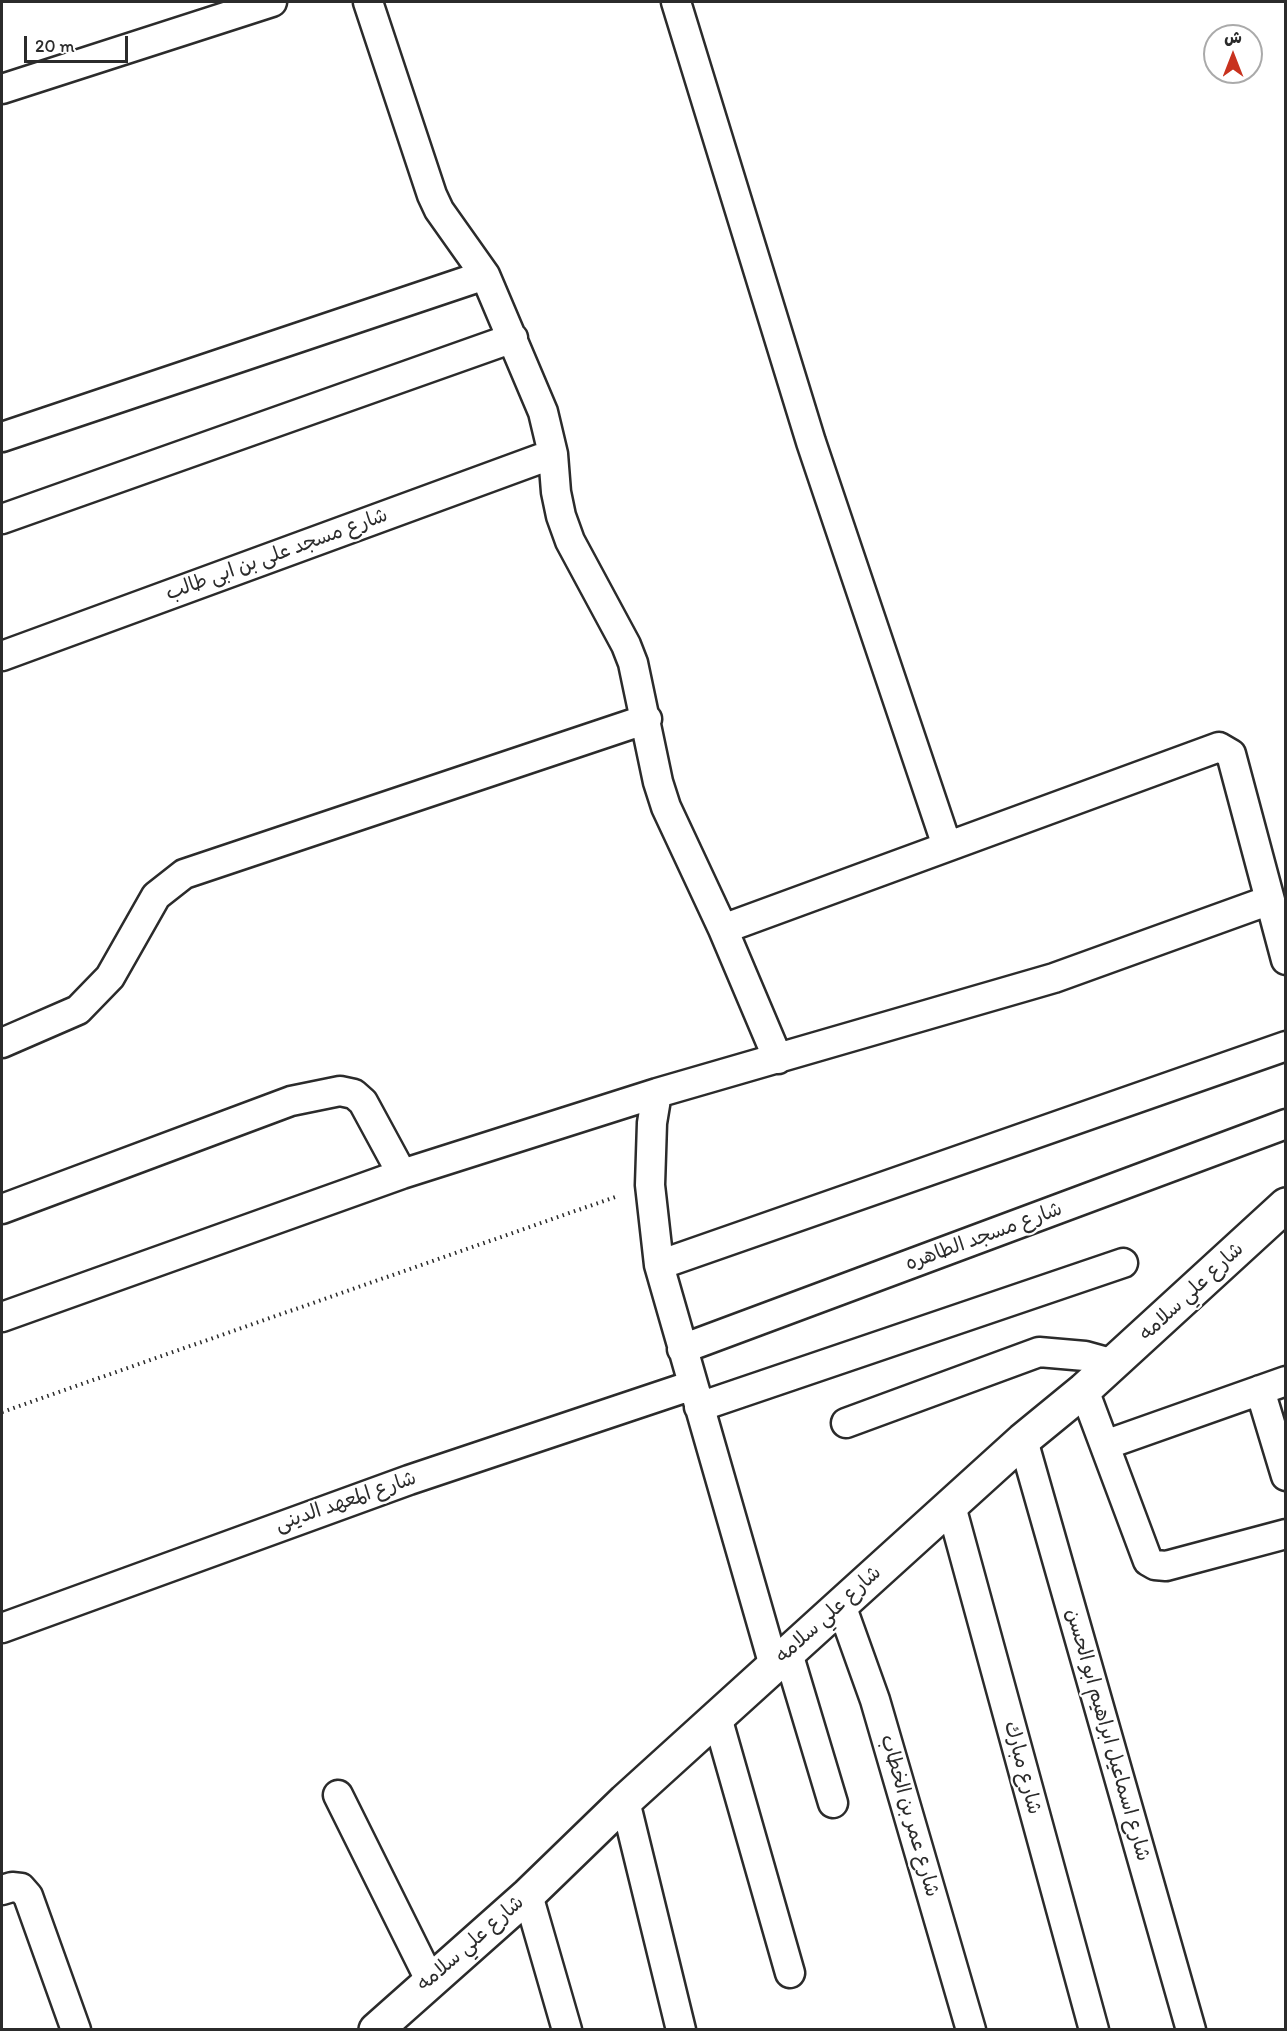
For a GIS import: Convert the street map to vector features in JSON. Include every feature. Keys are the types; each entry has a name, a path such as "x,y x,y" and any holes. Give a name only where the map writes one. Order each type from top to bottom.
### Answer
{"street":[{"path":"2,89 272,2"},
{"path":"368,2 432,195 439,210 485,275 543,412 553,454 556,492 561,516 570,541 626,645 640,686 653,759 666,807 723,929 778,1059"},
{"path":"676,2 811,442 946,846"},
{"path":"2,436 485,275"},
{"path":"2,519 513,338"},
{"name":"شارع مسجد على بن ابى طالب","path":"2,657 553,454"},
{"path":"2,1043 78,1010 110,977 156,896 184,874 647,719"},
{"path":"723,929 1219,747 1231,754 1286,960"},
{"path":"2,1317 402,1174 657,1093 1054,978 1270,900"},
{"path":"659,1265 1286,1046"},
{"path":"2,1209 291,1101 340,1091 354,1094 363,1102 402,1174"},
{"path":"657,1093 651,1134 650,1185 659,1265 696,1396 781,1659 833,1803"},
{"name":"شارع مسجد الطاهره","path":"682,1349 1286,1124"},
{"name":"شارع علي سلامه","path":"376,2030 429,1980 528,1895 625,1801 717,1717 1023,1440 1113,1364 1286,1205"},
{"name":"شارع المعهد الدينى","path":"2,1628 398,1484 696,1396 1123,1263"},
{"path":"846,1423 1039,1352 1085,1356 1113,1364"},
{"path":"1105,1445 1273,1385 1286,1476"},
{"path":"1084,1390 1148,1561 1155,1565 1166,1566 1286,1534"},
{"name":"شارع اسماعيل ابراهيم ابو الحسن","path":"1023,1440 1191,2030"},
{"name":"شارع مبارك","path":"951,1506 1094,2030"},
{"name":"شارع عمر بن الخطاب","path":"841,1605 875,1700 971,2030"},
{"path":"717,1717 790,1973"},
{"path":"338,1795 429,1980"},
{"path":"625,1801 681,2030"},
{"path":"2,1890 12,1887 21,1888 28,1896 76,2030"},
{"path":"528,1895 567,2030"}],"path":[{"path":"2,1412 650,1185"}]}
